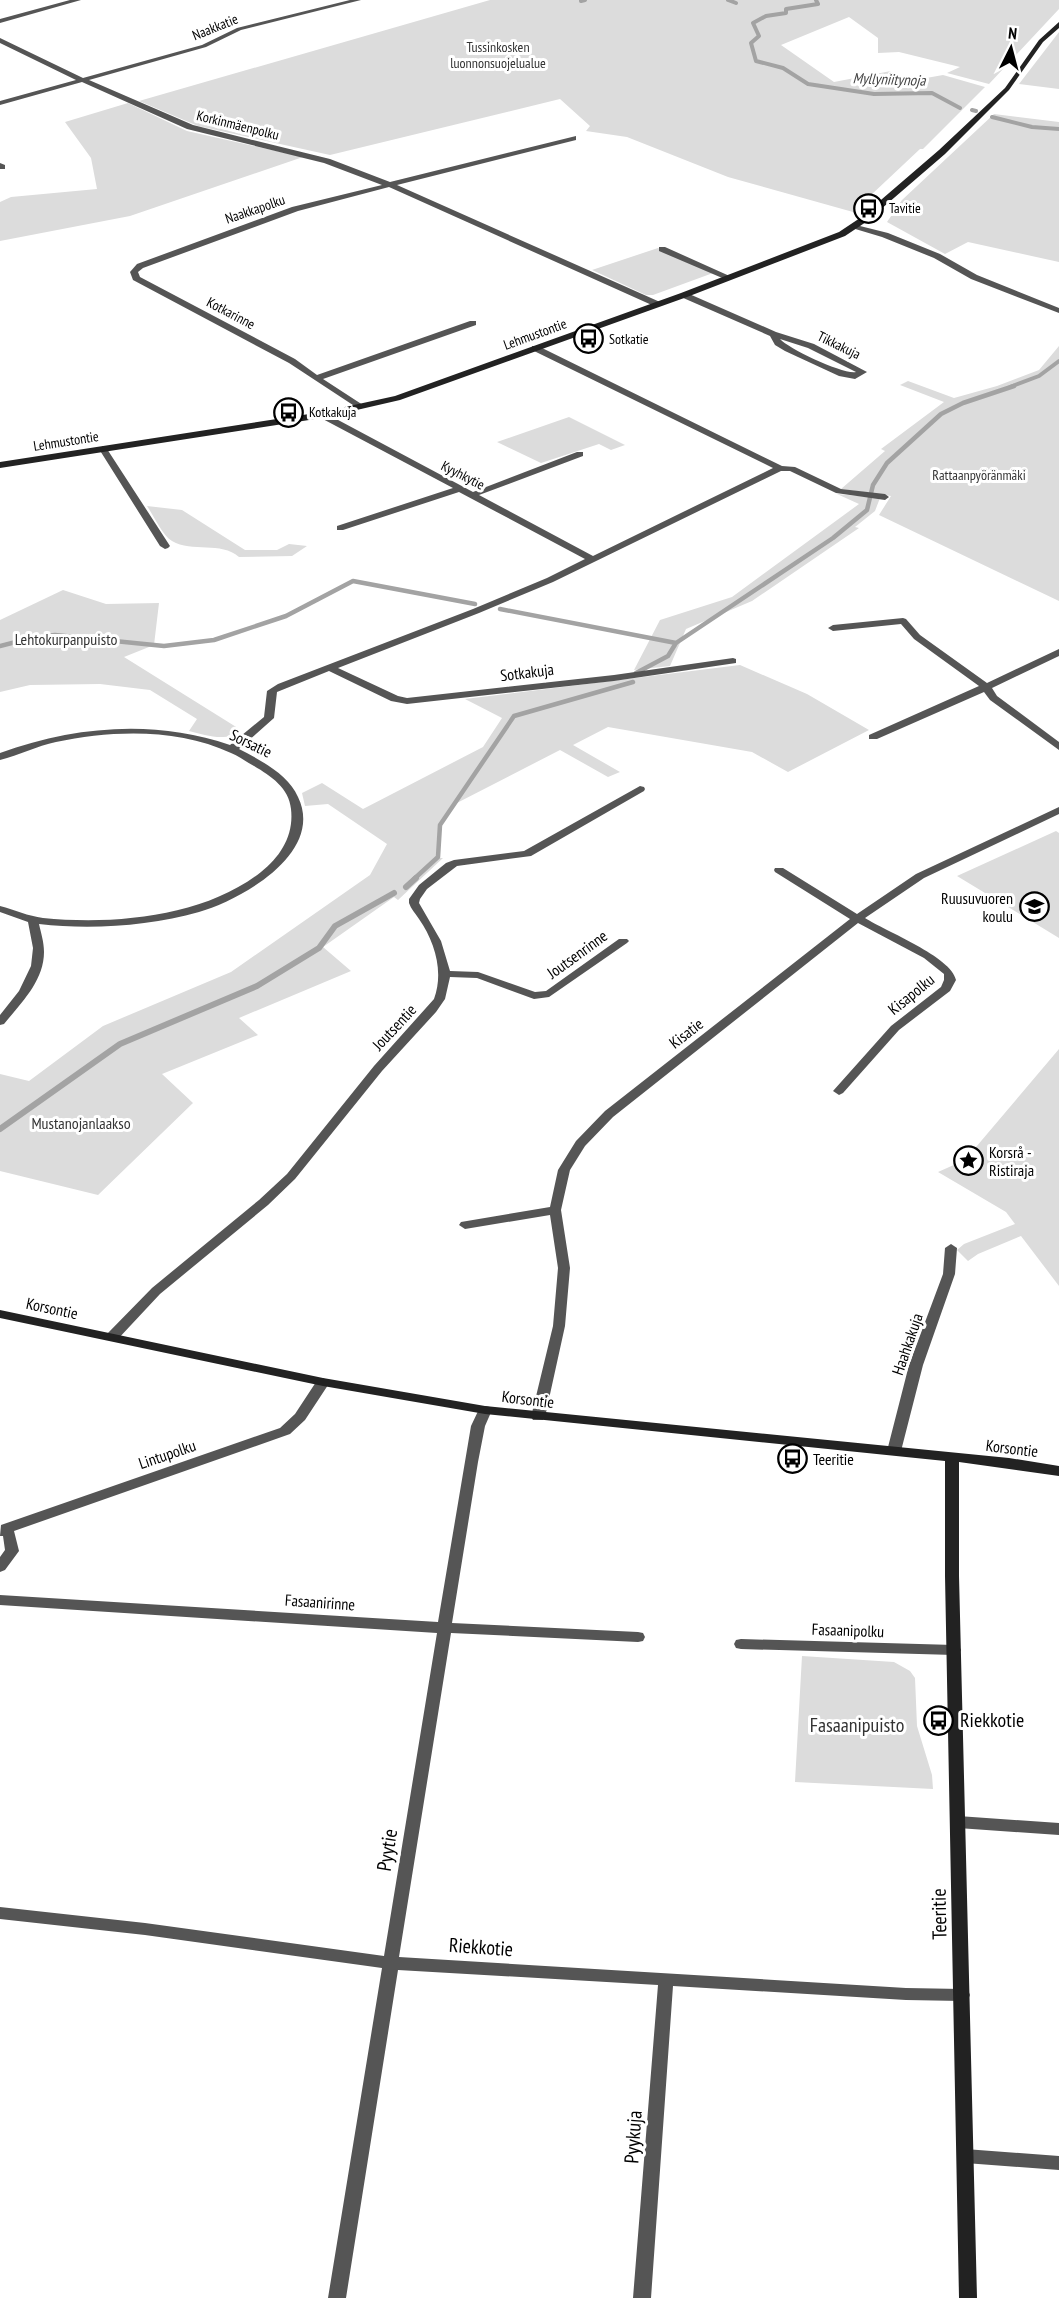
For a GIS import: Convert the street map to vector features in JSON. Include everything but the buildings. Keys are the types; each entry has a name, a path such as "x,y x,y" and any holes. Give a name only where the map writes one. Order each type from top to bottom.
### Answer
{"main road":[{"name":"Lehmustontie","path":"0,465 322,415 397,398 684,295 842,234 855,226 942,152 1007,89 1041,41 1059,24"},
{"name":"Korsontie","path":"0,1314 323,1382 484,1410 1009,1463 1059,1471"},
{"name":"Teeritie","path":"952,1458 968,2298"}],"street":[{"path":"0,21 78,0"},
{"name":"Naakkatie","path":"0,103 204,46 238,29 358,0"},
{"name":"Korkinmäenpolku","path":"0,40 190,128 327,161 390,185 657,304"},
{"name":"Naakkapolku","path":"134,272 140,266 295,209 390,185 408,178 573,138"},
{"path":"855,226 885,235 937,256 974,277 1059,311"},
{"path":"663,249 730,278"},
{"name":"Kotkarinne","path":"134,272 136,278 292,361 316,378"},
{"name":"Tikkakuja","path":"684,295 773,334 811,346 863,372 855,376 842,374 788,349 778,343 773,334"},
{"path":"316,378 473,323"},
{"path":"535,348 780,468 792,469 839,491 885,496"},
{"path":"316,378 362,407"},
{"name":"Kyyhkytie","path":"322,415 592,559"},
{"path":"103,449 165,546"},
{"path":"472,495 580,453"},
{"path":"232,749 269,718 272,691 297,678 331,668 476,611 592,559 780,468"},
{"path":"340,528 459,489"},
{"path":"832,628 903,621 917,637 986,687 993,698 1059,747"},
{"path":"873,737 1059,652"},
{"name":"Sotkakuja","path":"331,668 395,699 407,701 614,678 733,661"},
{"name":"Sorsatie","path":"0,757 35,744 70,736 117,731 193,738 232,749 275,774 294,796 297,812 295,831 287,855 267,873 242,890 210,906 168,917 141,921 61,922 33,919 0,909"},
{"path":"446,974 443,960 424,919 414,904 414,898 419,890 447,865 526,854 640,789"},
{"name":"Kisatie","path":"538,1417 561,1309 564,1268 555,1210 564,1170 580,1144 609,1114 858,918 920,876 1059,810"},
{"path":"779,870 858,918"},
{"name":"Kisapolku","path":"839,1091 895,1028 946,989 950,980 949,973 928,956 858,918"},
{"path":"0,1022 29,985 35,972 39,956 33,919"},
{"name":"Joutsenrinne","path":"446,974 478,975 534,996 549,994 623,941"},
{"name":"Joutsentie","path":"112,1337 154,1293 279,1189 300,1167 396,1047 434,1008 444,990 446,974"},
{"path":"465,1225 555,1210"},
{"name":"Haahkakuja","path":"894,1451 916,1365 949,1274 951,1248"},
{"name":"Lintupolku","path":"3,1529 285,1431 300,1417 323,1382"},
{"name":"Pyytie","path":"337,2298 473,1453 478,1426 484,1410"},
{"path":"0,1567 12,1551 10,1536 3,1529"},
{"name":"Fasaanirinne","path":"0,1600 445,1628 638,1637"},
{"name":"Fasaanipolku","path":"741,1644 954,1650"},
{"path":"958,1822 1059,1829"},
{"name":"Riekkotie","path":"0,1913 145,1929 390,1963 906,1994 962,1995"},
{"name":"Pyykuja","path":"642,2298 666,1980"},
{"path":"965,2156 1059,2163"}],"green space":[{"name":"Tussinkosken luonnonsuojelualue","path":"490,0 1059,0 1059,9 989,84 947,73 960,67 899,52 878,53 878,38 849,17 781,45 834,82 891,71 904,82 943,75 985,87 923,149 920,149 853,212 728,177 627,137 586,131 590,126 560,99 330,155 198,126 139,101"},
{"path":"1059,32 1059,89 1019,84"},
{"path":"128,103 187,131 303,157 130,216 0,241 0,202 11,197 97,189 91,158 65,122"},
{"path":"994,114 1059,122 1059,262 968,242 945,254 887,222 902,200"},
{"path":"658,248 713,273 653,295 646,295 592,270"},
{"name":"Rattaanpyöränmäki","path":"1059,346 1059,601 879,515 891,496 841,489 885,451 881,449 944,402 900,385 908,381 954,398 997,386 1039,370"},
{"path":"569,417 625,445 611,450 599,444 541,463 497,442"},
{"path":"837,494 880,498 875,511 855,527 859,528 752,601 686,629 670,666 634,670 660,620 732,597 859,504"},
{"path":"147,506 182,510 245,550 277,550 289,544 307,546 292,556 239,557 224,549 180,544 172,541 165,534"},
{"name":"Lehtokurpanpuisto","path":"63,590 106,604 159,603 154,645 124,657 241,730 223,737 189,731 197,719 150,690 100,684 30,685 0,692 0,620"},
{"name":"Mustanojanlaakso","path":"740,665 807,694 869,730 788,772 752,752 608,727 573,745 620,772 608,777 560,750 451,806 439,825 438,858 443,858 398,900 394,897 323,947 351,971 239,1018 258,1035 162,1074 193,1103 98,1195 0,1171 0,1074 29,1081 103,1026 231,972 370,875 387,844 328,804 305,806 302,793 322,783 363,809 483,747 502,718 465,699"},
{"name":"Ruusuvuoren koulu","path":"1056,831 1059,833 1059,938 957,876"},
{"path":"1059,1049 1059,1286 1021,1236 978,1254 968,1261 957,1250 964,1244 1015,1224 1006,1212 938,1172 965,1160"},
{"name":"Fasaanipuisto","path":"802,1656 894,1662 910,1671 915,1678 917,1726 932,1775 933,1789 795,1782"}],"waterway":[{"path":"581,1 585,0"},
{"path":"728,0 736,3"},
{"name":"Myllyniitynoja","path":"816,0 818,4 786,9 786,13 766,16 753,23 759,36 751,43 756,61 783,68 808,84 874,94 932,93 960,108"},
{"name":"Myllyniitynoja","path":"972,110 976,111"},
{"name":"Myllyniitynoja","path":"992,117 1032,127 1059,129"},
{"path":"1010,387 1039,376 1059,361"},
{"path":"676,643 833,538 867,510 873,485 887,463 941,414 963,403 1014,386"},
{"path":"0,646 35,637 55,635 164,646 214,640 286,616 353,581 475,604"},
{"path":"500,609 676,643"},
{"path":"636,673 668,656 676,643"},
{"path":"414,879 438,857 440,825 514,716 633,682"},
{"path":"406,887 416,878"},
{"path":"0,1129 120,1044 257,986 319,948 335,926 394,893"}],"place":[{"name":"Tavitie","path":"868,208"},
{"name":"Sotkatie","path":"588,339"},
{"name":"Kotkakuja","path":"288,412"},
{"name":"Ruusuvuoren koulu","path":"1034,907"},
{"name":"Korsrå - Ristiraja","path":"968,1161"},
{"name":"Teeritie","path":"792,1459"},
{"name":"Riekkotie","path":"939,1720"}]}
